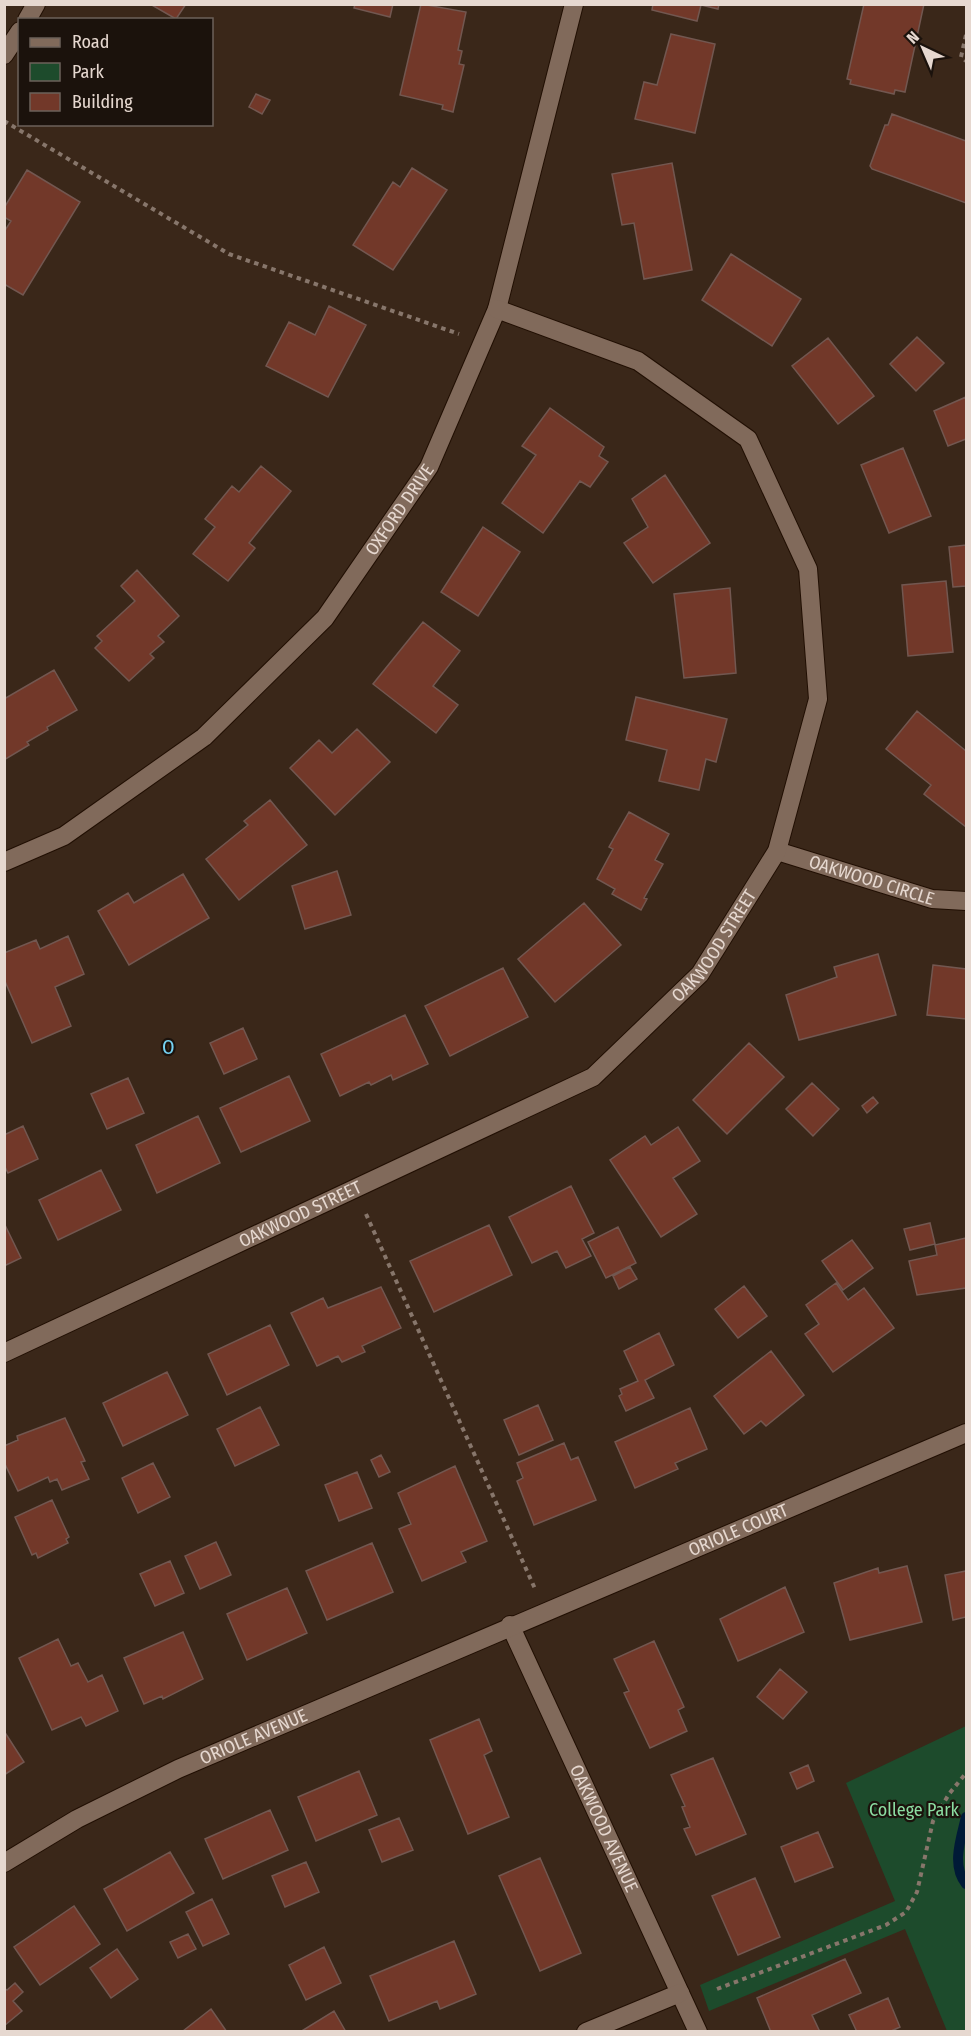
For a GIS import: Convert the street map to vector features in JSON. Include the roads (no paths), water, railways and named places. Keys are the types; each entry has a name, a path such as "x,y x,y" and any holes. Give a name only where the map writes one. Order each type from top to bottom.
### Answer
{"street":[{"path":"28,18 36,4"},
{"name":"OXFORD DRIVE","path":"4,861 64,836 204,737 325,618 429,467 497,309 574,4"},
{"path":"4,55 18,34"},
{"name":"OAKWOOD STREET","path":"4,1353 593,1077 700,974 777,851 818,699 808,569 748,439 638,361 497,309"},
{"name":"OAKWOOD CIRCLE","path":"777,851 932,898 966,901"},
{"name":"ORIOLE COURT","path":"510,1625 966,1433"},
{"name":"ORIOLE AVENUE","path":"4,1863 77,1819 178,1769 510,1625"},
{"name":"OAKWOOD AVENUE","path":"510,1625 698,2031"},
{"path":"586,2031 680,1993"}],"waterway":[{"path":"966,1817 958,1852 959,1869 966,1884"}],"district":[{"name":"O","path":"169,1047"}],"park label":[{"name":"College Park","path":"914,1810"}]}
